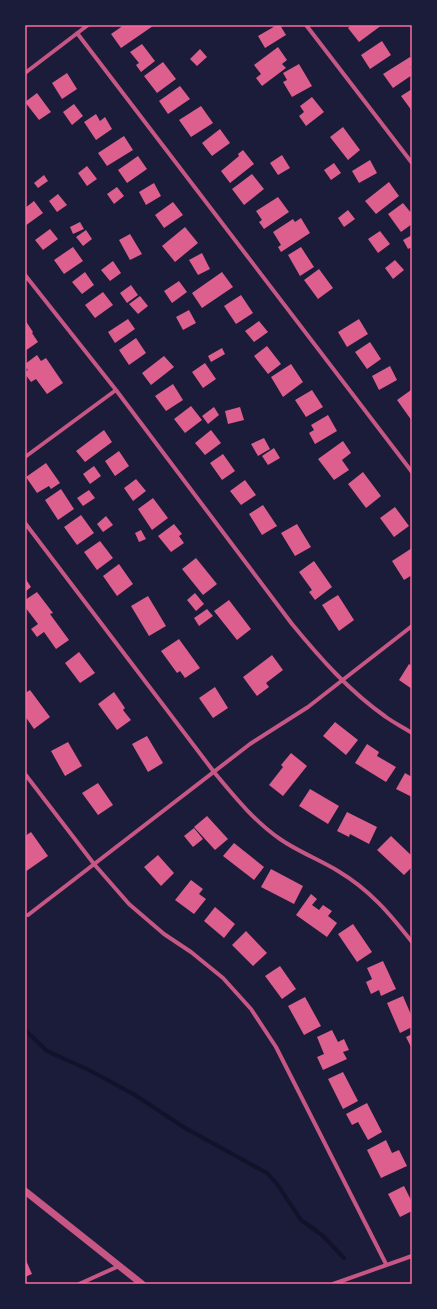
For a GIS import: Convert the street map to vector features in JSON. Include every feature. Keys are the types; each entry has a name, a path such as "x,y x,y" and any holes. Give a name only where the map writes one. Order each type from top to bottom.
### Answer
{"street":[{"path":"25,73 88,25"},
{"path":"306,25 412,164"},
{"path":"77,33 412,472"},
{"path":"25,275 116,390 292,624 316,653 342,681 386,717 412,733"},
{"path":"25,457 116,390"},
{"path":"25,523 214,772 245,809 280,839 339,871 364,888 391,915 412,942"},
{"path":"28,915 250,744 308,707 412,626"},
{"path":"25,774 94,864 129,904 164,934 191,952 223,978 251,1009 276,1047 386,1264"},
{"path":"25,1191 142,1284"},
{"path":"333,1284 412,1256"},
{"path":"78,1284 119,1266"}],"building":[{"path":"124,25 153,26 121,48 111,34"},
{"path":"277,25 280,25 286,35 265,48 258,36"},
{"path":"352,25 382,25 359,42 348,28"},
{"path":"382,41 391,55 370,69 361,55"},
{"path":"142,44 155,61 141,72 136,65 139,63 130,52"},
{"path":"278,47 287,60 282,64 286,68 262,86 256,78 261,74 254,65"},
{"path":"200,49 207,57 197,66 190,59"},
{"path":"410,57 412,60 412,65 410,67 412,70 412,75 393,88 383,74"},
{"path":"163,62 176,79 157,93 144,76"},
{"path":"299,64 312,86 292,97 283,82 287,80 283,73"},
{"path":"67,73 77,89 62,99 52,83"},
{"path":"180,86 190,99 168,114 159,101"},
{"path":"412,89 412,111 401,96"},
{"path":"37,93 51,112 39,120 25,102"},
{"path":"312,97 324,112 306,126 299,116 304,112 300,106"},
{"path":"74,104 83,116 72,125 63,112"},
{"path":"201,106 213,123 191,137 179,120"},
{"path":"96,114 100,121 105,117 112,129 96,140 84,122"},
{"path":"343,127 360,150 348,160 330,137"},
{"path":"220,129 230,143 212,156 202,143"},
{"path":"124,136 133,150 107,166 98,153"},
{"path":"243,150 254,164 230,183 221,171 239,156 238,154"},
{"path":"282,155 290,168 278,175 270,163"},
{"path":"138,156 147,169 127,183 118,170"},
{"path":"370,160 377,173 359,183 352,171"},
{"path":"334,163 341,173 331,180 324,170"},
{"path":"87,166 97,179 87,186 78,173"},
{"path":"252,174 264,189 244,205 232,189"},
{"path":"44,175 48,181 38,188 34,183"},
{"path":"389,182 399,196 376,214 365,201"},
{"path":"154,183 161,196 146,205 139,192"},
{"path":"117,187 124,196 114,204 107,194"},
{"path":"58,194 67,205 57,212 49,201"},
{"path":"278,197 289,212 264,229 259,222 262,220 256,211"},
{"path":"34,201 43,213 25,226 25,208"},
{"path":"173,202 183,215 164,228 155,215"},
{"path":"403,203 412,214 412,224 401,232 388,214"},
{"path":"348,210 355,219 344,227 338,218"},
{"path":"301,218 310,233 281,252 278,247 281,245 273,232 293,219 295,222"},
{"path":"80,222 84,229 73,234 70,227"},
{"path":"185,227 198,243 175,262 162,246"},
{"path":"50,229 58,239 43,250 35,240"},
{"path":"86,230 92,239 83,246 76,237"},
{"path":"380,231 390,244 378,253 368,239"},
{"path":"130,234 142,254 130,260 119,240"},
{"path":"412,235 412,247 408,249 403,240"},
{"path":"73,247 83,261 64,274 54,260"},
{"path":"301,247 314,267 300,276 288,255"},
{"path":"202,253 210,269 198,275 189,260"},
{"path":"395,260 404,270 393,279 385,268"},
{"path":"113,261 121,273 110,281 101,270"},
{"path":"319,269 333,288 318,299 304,280"},
{"path":"85,272 94,285 82,294 72,282"},
{"path":"222,272 233,287 202,308 192,293"},
{"path":"179,281 187,292 172,303 164,291"},
{"path":"131,285 138,295 127,303 120,293"},
{"path":"103,292 113,305 95,318 85,305"},
{"path":"241,295 253,313 236,324 224,306"},
{"path":"140,296 148,306 138,314 129,304"},
{"path":"189,310 196,323 183,330 176,317"},
{"path":"128,319 135,329 115,343 108,332"},
{"path":"359,319 368,334 347,347 338,332"},
{"path":"25,320 38,342 25,351"},
{"path":"259,321 268,332 254,342 245,331"},
{"path":"136,338 146,353 129,365 119,350"},
{"path":"370,342 381,359 367,369 355,352"},
{"path":"267,346 281,364 268,374 254,356"},
{"path":"222,348 225,354 211,362 208,356"},
{"path":"37,355 41,361 46,358 63,383 47,394 36,379 31,382 25,374 28,370 25,364"},
{"path":"164,356 174,367 151,385 142,373"},
{"path":"205,363 216,379 203,388 192,372"},
{"path":"291,364 303,382 283,397 271,377"},
{"path":"390,366 397,380 379,390 372,376"},
{"path":"173,384 183,400 166,411 155,396"},
{"path":"312,390 323,407 306,417 295,400"},
{"path":"411,390 412,391 412,421 397,400"},
{"path":"191,406 202,420 185,433 174,419"},
{"path":"214,407 219,415 208,424 202,416"},
{"path":"240,407 244,420 228,424 225,411"},
{"path":"328,415 337,431 315,444 309,433 314,430 311,425"},
{"path":"104,430 112,442 85,462 76,451"},
{"path":"211,430 221,443 205,455 195,443"},
{"path":"264,438 270,449 258,456 251,444"},
{"path":"343,441 351,453 342,460 349,470 334,480 318,459"},
{"path":"274,448 280,458 268,465 262,456"},
{"path":"119,451 129,466 115,476 105,461"},
{"path":"223,454 235,471 222,480 210,463"},
{"path":"46,463 60,483 51,489 49,486 37,493 26,477"},
{"path":"94,466 101,476 90,484 83,474"},
{"path":"363,472 381,496 366,508 348,484"},
{"path":"136,479 146,491 133,501 124,488"},
{"path":"245,480 256,495 241,505 230,491"},
{"path":"61,489 74,509 58,520 45,500"},
{"path":"89,490 95,498 83,506 77,498"},
{"path":"153,498 168,518 152,530 138,509"},
{"path":"263,505 277,526 262,535 249,514"},
{"path":"395,507 409,526 394,537 380,518"},
{"path":"81,515 94,533 77,545 64,527"},
{"path":"106,516 113,525 103,532 97,524"},
{"path":"174,524 182,534 179,536 184,543 171,552 158,536"},
{"path":"297,524 311,547 295,556 281,533"},
{"path":"141,530 146,539 139,542 135,533"},
{"path":"100,541 113,558 97,570 84,552"},
{"path":"412,548 412,575 404,580 392,561"},
{"path":"196,558 217,584 203,595 182,569"},
{"path":"314,561 332,587 315,600 309,592 312,590 299,572"},
{"path":"119,564 133,584 117,596 103,576"},
{"path":"25,578 31,587 25,592"},
{"path":"37,592 53,613 50,614 69,640 56,649 44,632 37,637 31,629 38,624 25,607 25,600"},
{"path":"195,593 204,604 196,611 187,600"},
{"path":"338,595 354,620 339,631 322,605"},
{"path":"148,596 166,626 149,636 131,606"},
{"path":"229,600 251,629 237,640 214,611"},
{"path":"207,609 213,616 199,626 194,618"},
{"path":"179,639 200,668 185,678 180,671 177,673 161,651"},
{"path":"79,652 95,673 80,683 65,663"},
{"path":"272,655 283,670 266,683 269,687 257,696 243,677"},
{"path":"409,664 412,666 412,689 399,680"},
{"path":"215,687 228,708 213,718 199,698"},
{"path":"30,690 50,717 34,729 25,716 25,693"},
{"path":"114,692 125,708 123,710 131,720 117,730 98,704"},
{"path":"335,722 358,740 346,755 323,736"},
{"path":"147,736 163,763 148,772 132,744"},
{"path":"68,742 82,766 65,776 51,751"},
{"path":"367,744 379,752 377,756 396,767 386,782 355,763"},
{"path":"291,753 307,766 283,796 269,785 283,767 281,765"},
{"path":"405,773 412,777 412,797 396,789"},
{"path":"98,783 113,805 98,815 82,793"},
{"path":"310,789 339,806 328,824 299,806"},
{"path":"347,812 377,827 369,844 350,834 349,837 337,831"},
{"path":"207,816 228,839 215,850 194,827"},
{"path":"194,828 203,839 193,847 184,836"},
{"path":"31,832 48,856 25,872 25,836"},
{"path":"391,836 412,856 412,867 404,875 377,850"},
{"path":"234,843 264,867 254,880 223,856"},
{"path":"158,855 174,873 161,886 144,867"},
{"path":"271,869 303,886 294,904 261,887"},
{"path":"191,880 203,889 199,894 206,899 194,914 175,900"},
{"path":"311,894 317,899 312,905 319,910 323,905 332,911 328,916 337,923 327,937 296,915"},
{"path":"215,907 235,924 224,938 204,921"},
{"path":"353,924 372,952 357,962 338,934"},
{"path":"246,931 267,953 253,966 232,945"},
{"path":"383,961 396,989 381,996 379,990 371,994 366,982 372,979 367,968"},
{"path":"280,966 296,989 282,999 265,976"},
{"path":"403,996 412,1017 412,1027 400,1033 387,1003"},
{"path":"305,997 321,1026 304,1035 288,1006"},
{"path":"332,1030 338,1042 344,1039 349,1050 343,1052 347,1059 323,1070 317,1057 324,1054 317,1037"},
{"path":"412,1034 412,1049 406,1037"},
{"path":"343,1072 358,1101 343,1109 328,1079"},
{"path":"367,1103 382,1132 368,1140 358,1122 352,1125 346,1114"},
{"path":"386,1140 392,1153 399,1150 407,1166 381,1178 367,1150"},
{"path":"404,1186 412,1202 412,1211 400,1217 388,1194"},
{"path":"25,1258 32,1274 25,1277"}],"waterway":[{"path":"25,1030 47,1051 89,1070 135,1095 185,1128 267,1173 277,1184 301,1220 322,1235 344,1258"}]}
